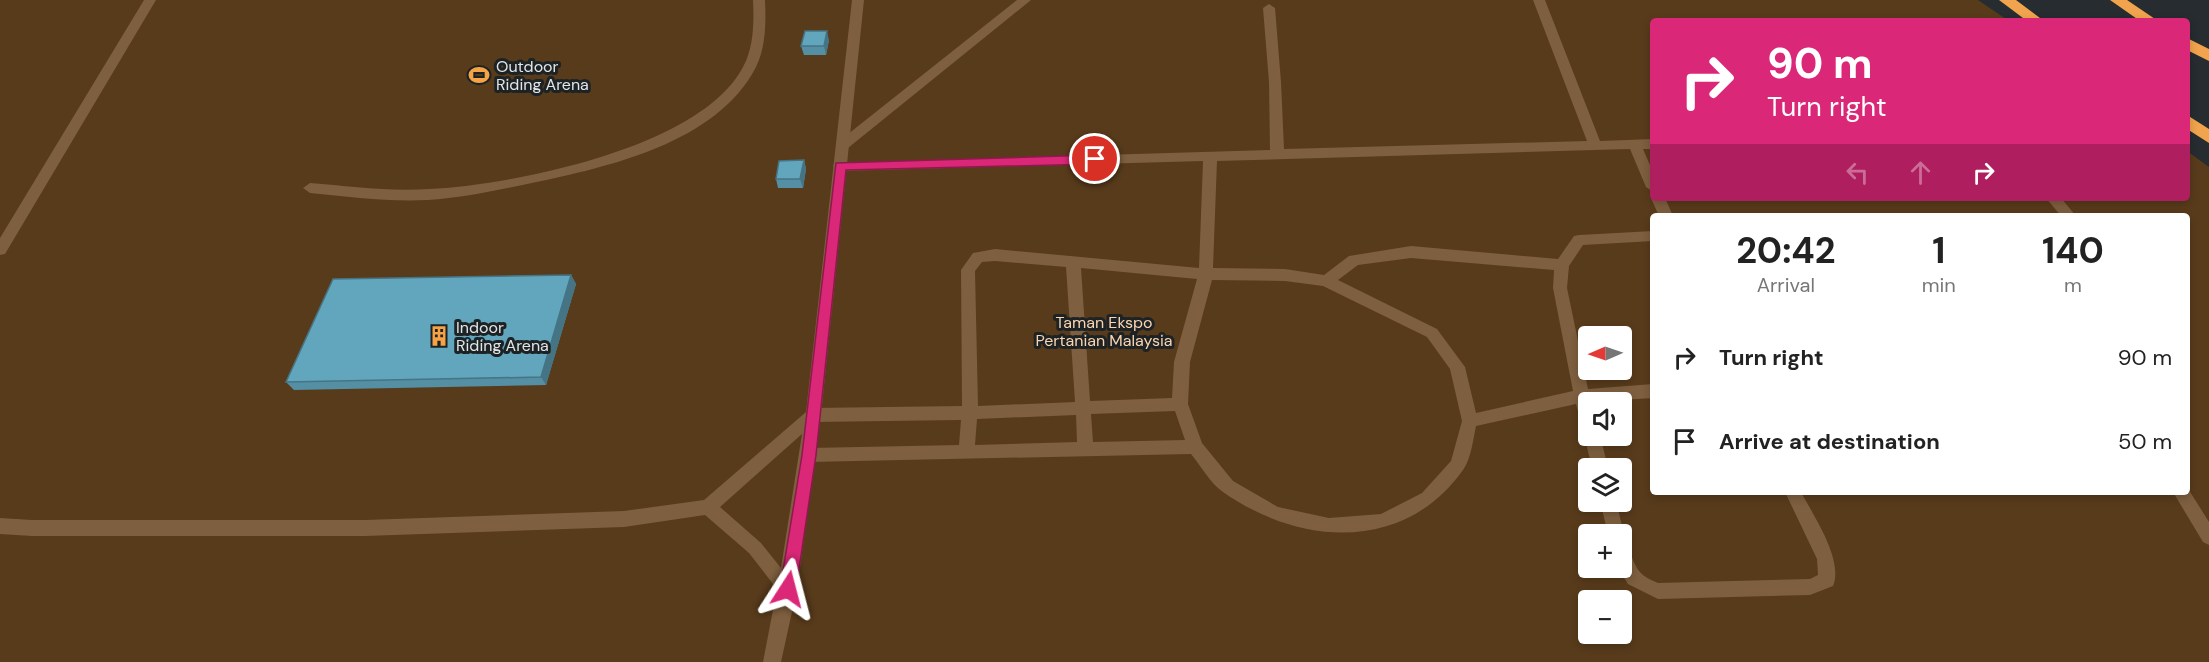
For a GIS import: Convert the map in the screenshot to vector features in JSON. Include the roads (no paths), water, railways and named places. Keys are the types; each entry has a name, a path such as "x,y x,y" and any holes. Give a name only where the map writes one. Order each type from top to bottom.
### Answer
{"highway":[{"path":"2006,0 2033,18"},
{"path":"2117,0 2146,18"},
{"path":"2190,44 2209,56"},
{"path":"2190,123 2209,137"}],"street":[{"path":"0,250 150,0"},
{"path":"310,188 416,195 488,187 558,172 644,147 680,130 716,108 745,75 754,56 758,34 759,0"},
{"path":"772,662 788,589 809,455 858,0"},
{"path":"843,145 1025,0"},
{"path":"1539,0 1596,145"},
{"path":"1269,8 1275,82 1277,154"},
{"path":"1634,144 1650,181"},
{"path":"840,166 1650,144"},
{"path":"966,452 970,412 968,270 978,257 995,255 1206,274 1285,275 1326,281 1432,333 1457,367 1470,421 1458,464 1428,498 1383,520 1329,526 1275,514 1237,492 1227,486 1195,447 1180,404 1182,362 1206,274 1210,156"},
{"path":"2056,201 2066,213"},
{"path":"1581,392 1560,288 1562,265 1579,240 1650,236"},
{"path":"1326,281 1354,260 1411,252 1562,265"},
{"path":"1073,262 1085,408 1086,450"},
{"path":"1632,392 1650,391"},
{"path":"1470,421 1578,397"},
{"path":"0,526 32,528 365,528 624,519 708,507 813,415 1180,404"},
{"path":"809,455 1195,447"},
{"path":"1632,576 1638,584 1658,591 1810,587 1827,580 1826,558 1794,495"},
{"path":"2183,495 2209,537"},
{"path":"708,507 755,548 788,589"}],"place":[{"name":"Outdoor Riding Arena","path":"479,75"},
{"name":"Indoor Riding Arena","path":"439,336"}],"park label":[{"name":"Taman Ekspo Pertanian Malaysia","path":"1104,331"}]}
